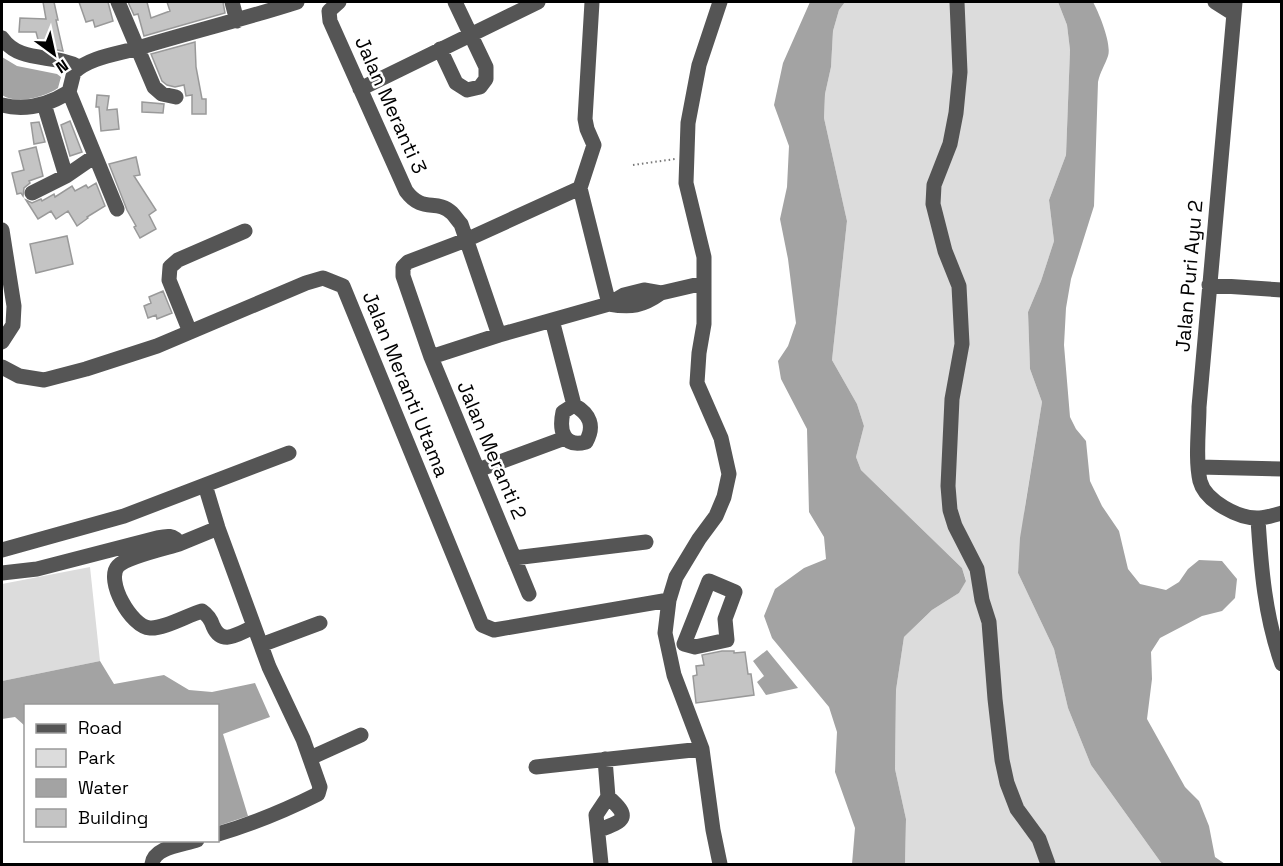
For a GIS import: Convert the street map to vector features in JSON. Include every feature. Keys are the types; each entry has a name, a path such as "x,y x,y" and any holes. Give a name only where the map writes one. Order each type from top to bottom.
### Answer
{"street":[{"path":"118,2 154,87 162,94 176,97"},
{"path":"232,2 237,21"},
{"path":"117,209 69,92 71,77 79,67 190,32 237,21 297,2"},
{"name":"Jalan Meranti 3","path":"339,2 329,11 330,21 406,191 414,202 425,206 441,207 452,213 461,225 499,335"},
{"path":"440,50 456,83 467,90 480,87 486,79 486,68 455,2"},
{"path":"360,89 538,2"},
{"path":"591,2 585,119 586,129 594,145 579,188 609,304"},
{"path":"720,2 699,65 688,123 686,183 704,256 704,324 697,383 722,438 729,474 724,497 716,516 676,577 669,600 665,633 674,675 702,749 720,864"},
{"path":"957,2 960,72 956,113 950,144 934,185 933,204 945,251 959,286 962,344 952,399 948,486 950,510 955,526 977,569 982,600 989,622 994,699 1007,783 1017,809 1039,839 1048,864"},
{"path":"1215,2 1234,8"},
{"name":"Jalan Puri Ayu 2","path":"1234,8 1199,407 1199,467 1200,483 1213,501 1239,514 1258,519"},
{"path":"2,38 16,52 27,56 63,60 79,67"},
{"path":"2,105 21,107 44,105 69,92"},
{"path":"44,105 66,176"},
{"path":"32,193 66,176 94,156"},
{"path":"466,240 579,188"},
{"path":"2,230 14,306 12,325 2,342"},
{"path":"190,332 169,280 170,267 178,260 245,231"},
{"name":"Jalan Meranti 2","path":"466,240 408,262 402,276 431,357 529,594"},
{"name":"Jalan Meranti Utama","path":"2,367 19,376 44,380 86,369 157,346 306,283 323,278 343,286 482,625 494,630 669,600"},
{"name":"Jalan Meranti Utama","path":"431,357 609,304 624,295 644,290 661,293 704,283"},
{"path":"1209,285 1281,290"},
{"path":"552,320 574,405 582,410 590,422 591,433 585,442 578,444 570,443 565,438 561,421 563,412 574,405"},
{"path":"478,470 565,438"},
{"path":"2,550 124,516 289,453"},
{"path":"1199,467 1281,469"},
{"path":"205,485 218,528 269,667 310,758 320,787 318,794 237,829 219,834"},
{"path":"1281,513 1258,519 1268,618 1281,664"},
{"path":"218,528 179,544 126,561 118,566 114,573 118,593 127,611 135,621 145,627 156,628 202,611 208,616 216,634 223,637 228,638 254,627"},
{"path":"2,573 37,569 157,538 175,538 179,544"},
{"path":"514,558 646,542"},
{"path":"709,581 735,592 725,619 727,640 695,648 684,644 687,635 709,581"},
{"path":"261,645 320,623"},
{"path":"665,633 687,635"},
{"path":"310,758 362,735"},
{"path":"536,766 702,749"},
{"path":"601,864 596,815 608,797 605,759"},
{"path":"599,830 614,825 621,819 623,813 608,797"},
{"path":"152,864 155,855 160,852 191,842"}],"path":[{"path":"633,165 686,157"}],"green space":[{"path":"845,2 1058,2 1067,25 1070,50 1066,155 1049,200 1054,241 1028,312 1030,369 1042,402 1025,506 1018,573 1054,649 1068,708 1091,765 1162,864 905,864 906,819 895,769 896,690 904,637 932,610 959,593 966,580 962,568 861,470 856,457 864,426 857,404 832,360 847,221 824,118 833,31 839,10"},
{"path":"90,567 100,661 2,681 2,584"}],"water":[{"path":"810,2 845,2 839,10 833,31 824,118 847,221 832,360 857,404 864,426 856,457 861,470 962,568 966,581 959,593 932,610 904,637 896,690 895,769 906,819 905,864 852,864 855,828 835,772 837,732 829,707 772,638 764,616 775,589 804,568 826,559 824,537 809,512 807,429 781,379 778,361 788,346 796,323 788,259 780,219 787,187 789,146 774,105 783,63"},
{"path":"1058,2 1093,2 1104,29 1109,51 1098,82 1094,206 1071,279 1066,308 1064,345 1070,417 1086,441 1090,481 1102,506 1119,531 1128,569 1140,584 1166,590 1179,582 1188,569 1199,560 1222,561 1237,579 1235,598 1222,611 1202,616 1160,638 1151,652 1152,679 1147,719 1185,787 1199,801 1209,826 1215,857 1225,864 1162,864 1091,765 1068,708 1054,649 1018,573 1020,538 1042,402 1030,369 1028,312 1054,241 1049,200 1066,155 1070,50 1067,25"},
{"path":"2,57 17,66 57,74 61,77 58,88 46,94 22,100 2,95"},
{"path":"767,650 798,688 766,695 757,682 764,676 753,661"},
{"path":"100,661 114,684 164,675 189,690 212,692 255,683 270,717 223,734 248,816 219,826 219,704 24,704 24,725 15,717 2,719 2,681"}],"building":[{"path":"43,2 54,2 63,51 40,47 36,32 19,32 20,18 46,19"},
{"path":"79,2 108,2 113,21 95,27 93,20 86,22"},
{"path":"128,2 147,2 151,18 170,11 167,2 223,2 225,13 144,36 138,14 134,15"},
{"path":"195,42 196,67 202,99 206,99 206,114 192,114 192,95 186,96 184,85 175,87 162,81 151,54"},
{"path":"97,95 109,96 107,110 117,109 119,129 101,131 99,107 96,107"},
{"path":"142,102 164,104 163,113 142,112"},
{"path":"70,121 82,152 70,156 61,125"},
{"path":"39,122 45,142 34,144 31,123"},
{"path":"36,147 43,176 29,181 30,183 24,188 23,196 21,193 17,194 12,173 24,170 19,151"},
{"path":"136,157 140,175 134,176 156,210 149,215 156,229 140,238 109,164"},
{"path":"96,183 105,206 77,226 68,211 56,219 51,211 38,219 26,200 32,203 41,199 42,201 54,194 55,197 72,186 75,191 86,185 88,188"},
{"path":"67,236 73,264 36,273 30,244"},
{"path":"163,291 172,313 157,319 156,315 148,318 144,306 151,303 149,297"},
{"path":"722,651 745,652 754,695 696,703 693,676 697,675 696,666 704,665 702,655"}]}
